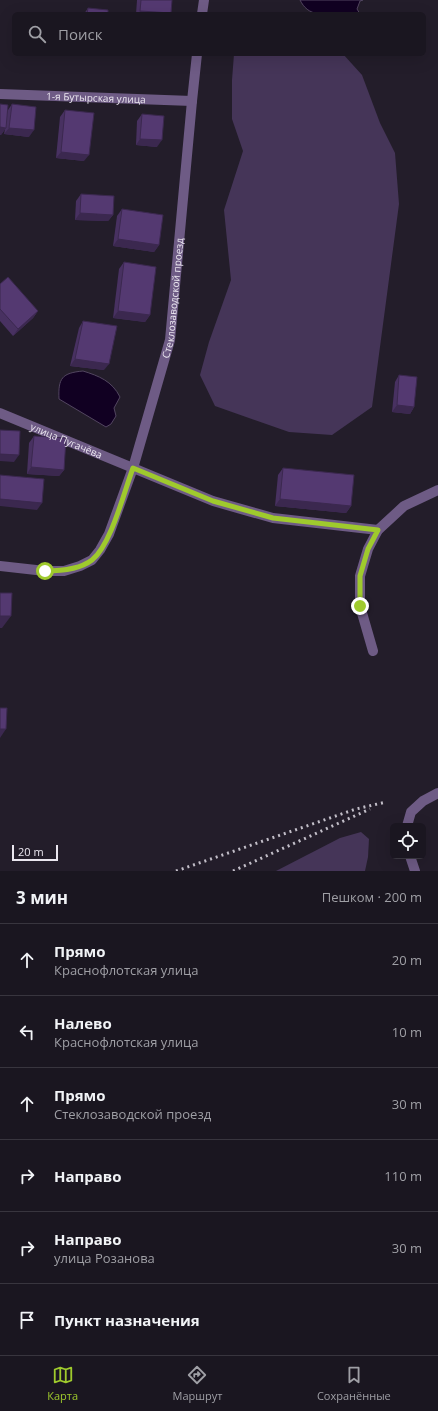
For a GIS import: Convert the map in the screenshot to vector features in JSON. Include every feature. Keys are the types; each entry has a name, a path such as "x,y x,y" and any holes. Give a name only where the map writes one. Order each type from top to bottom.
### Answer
{"street":[{"path":"202,12 204,0"},
{"name":"Стеклозаводской проезд","path":"0,566 45,571 64,570 80,566 92,560 110,534 133,468 170,340 197,56"},
{"name":"1-я Бутырская улица","path":"0,94 192,101"},
{"name":"улица Пугачёва","path":"0,413 213,501 273,518 378,530"},
{"path":"373,651 360,606 360,576 368,549 378,530 404,506 438,490"},
{"path":"408,823 411,812 423,801 438,793"},
{"path":"411,859 415,871"}],"shaded area":[{"path":"300,0 363,0 360,1 357,9 359,12 312,12 303,5"},
{"path":"234,56 345,56 362,75 380,123 395,153 399,204 372,407 332,435 289,432 215,406 200,375 209,342 231,280 224,210 243,151 232,119"},
{"path":"83,371 109,383 117,391 120,397 114,408 116,416 111,424 106,427 59,399 59,386 63,378 70,373"},
{"path":"361,832 369,839 368,857 365,871 276,871 340,838"}],"building":[{"path":"141,0 172,0 171,12 140,11"},
{"path":"88,8 108,10 108,12 87,12"},
{"path":"0,104 8,105 6,128 0,127"},
{"path":"12,104 36,107 34,130 9,128"},
{"path":"65,110 94,113 89,155 61,152"},
{"path":"142,114 164,116 162,140 140,139"},
{"path":"81,194 114,196 113,215 80,213"},
{"path":"122,209 163,215 159,245 118,239"},
{"path":"124,262 156,267 150,315 118,311"},
{"path":"8,277 38,311 18,329 0,309 0,284"},
{"path":"83,321 117,326 109,364 75,359"},
{"path":"399,375 417,377 414,407 397,405"},
{"path":"0,430 20,431 19,455 0,454"},
{"path":"34,436 66,438 64,470 31,467"},
{"path":"283,468 354,475 351,506 280,499"},
{"path":"0,475 44,479 42,503 0,499"},
{"path":"0,593 12,593 11,616 0,616"},
{"path":"0,708 7,708 6,729 0,729"}],"railway":[{"path":"176,871 356,809 386,802"},
{"path":"233,871 370,809"}],"route":[{"path":"45,571 64,570 80,566 92,560 110,534 133,468 213,501 273,518 378,530 368,549 360,576 360,606"}]}
